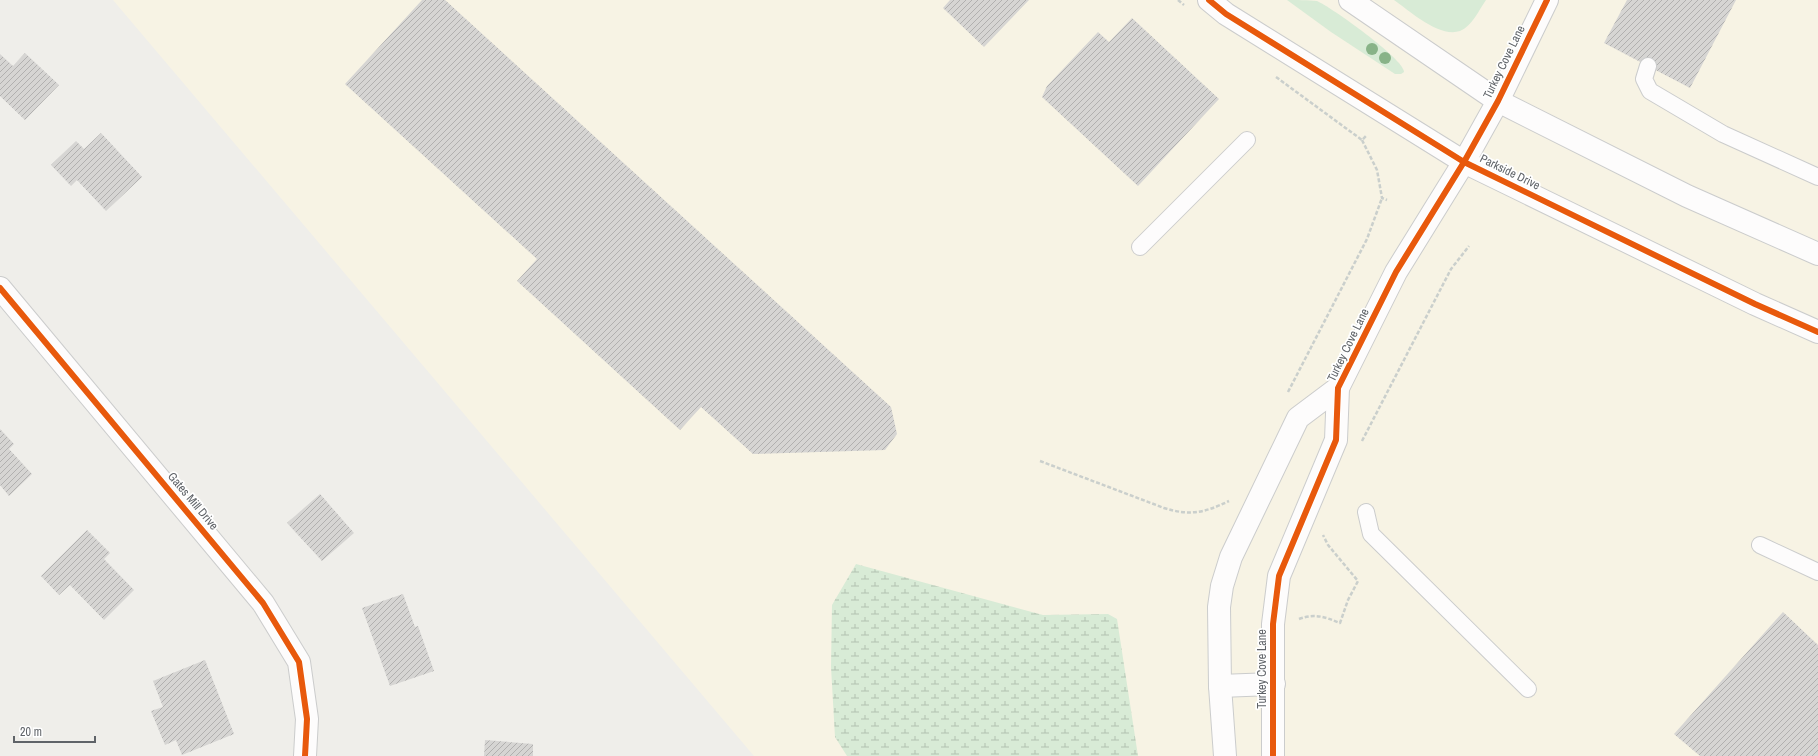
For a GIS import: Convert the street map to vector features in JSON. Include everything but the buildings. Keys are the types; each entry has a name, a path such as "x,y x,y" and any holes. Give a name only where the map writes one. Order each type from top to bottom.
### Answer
{"street":[{"name":"Parkside Drive","path":"1209,0 1226,14 1464,162 1754,304 1818,332"},
{"path":"1350,0 1498,101 1686,196 1818,254"},
{"name":"Turkey Cove Lane","path":"1273,756 1273,624 1279,576 1336,440 1338,388 1396,272 1464,162 1498,101 1547,0"},
{"name":"Gates Mill Drive","path":"0,288 263,603 299,662 307,719 305,756"},
{"name":"Turkey Cove Lane","path":"1225,756 1220,686 1219,607 1222,586 1231,557 1298,418 1338,388"},
{"path":"1220,686 1274,684"}],"lane":[{"path":"1648,66 1644,79 1650,91 1723,134 1818,177"},
{"path":"1140,247 1247,140"},
{"path":"1366,512 1371,534 1528,688"},
{"path":"1760,545 1818,572"}],"path":[{"path":"1286,397 1367,239 1382,198 1377,170 1362,140"},
{"path":"1382,198 1387,200"},
{"path":"1360,446 1451,270 1469,246"},
{"path":"1040,461 1164,508 1183,513 1204,512 1232,500"},
{"path":"1295,621 1310,615 1324,616 1340,623 1348,600 1358,581 1328,545 1323,533"}],"shaded area":[{"path":"113,0 1818,0 1818,756 754,756"}],"green space":[{"path":"1287,0 1317,1 1325,5 1380,45 1401,65 1404,72 1401,74 1395,74 1331,32"},
{"path":"1394,0 1486,0 1475,17 1464,29 1452,32 1443,31 1434,27"},
{"path":"856,564 1043,615 1108,614 1117,619 1138,756 847,756 835,737 831,667 832,605"}],"cycle path":[{"path":"1209,0 1226,14 1464,162 1755,304 1818,332"},
{"path":"1273,756 1273,624 1279,576 1336,440 1338,388 1396,272 1464,162 1498,101 1547,0"},
{"path":"0,288 263,603 299,662 307,719 305,756"}]}
